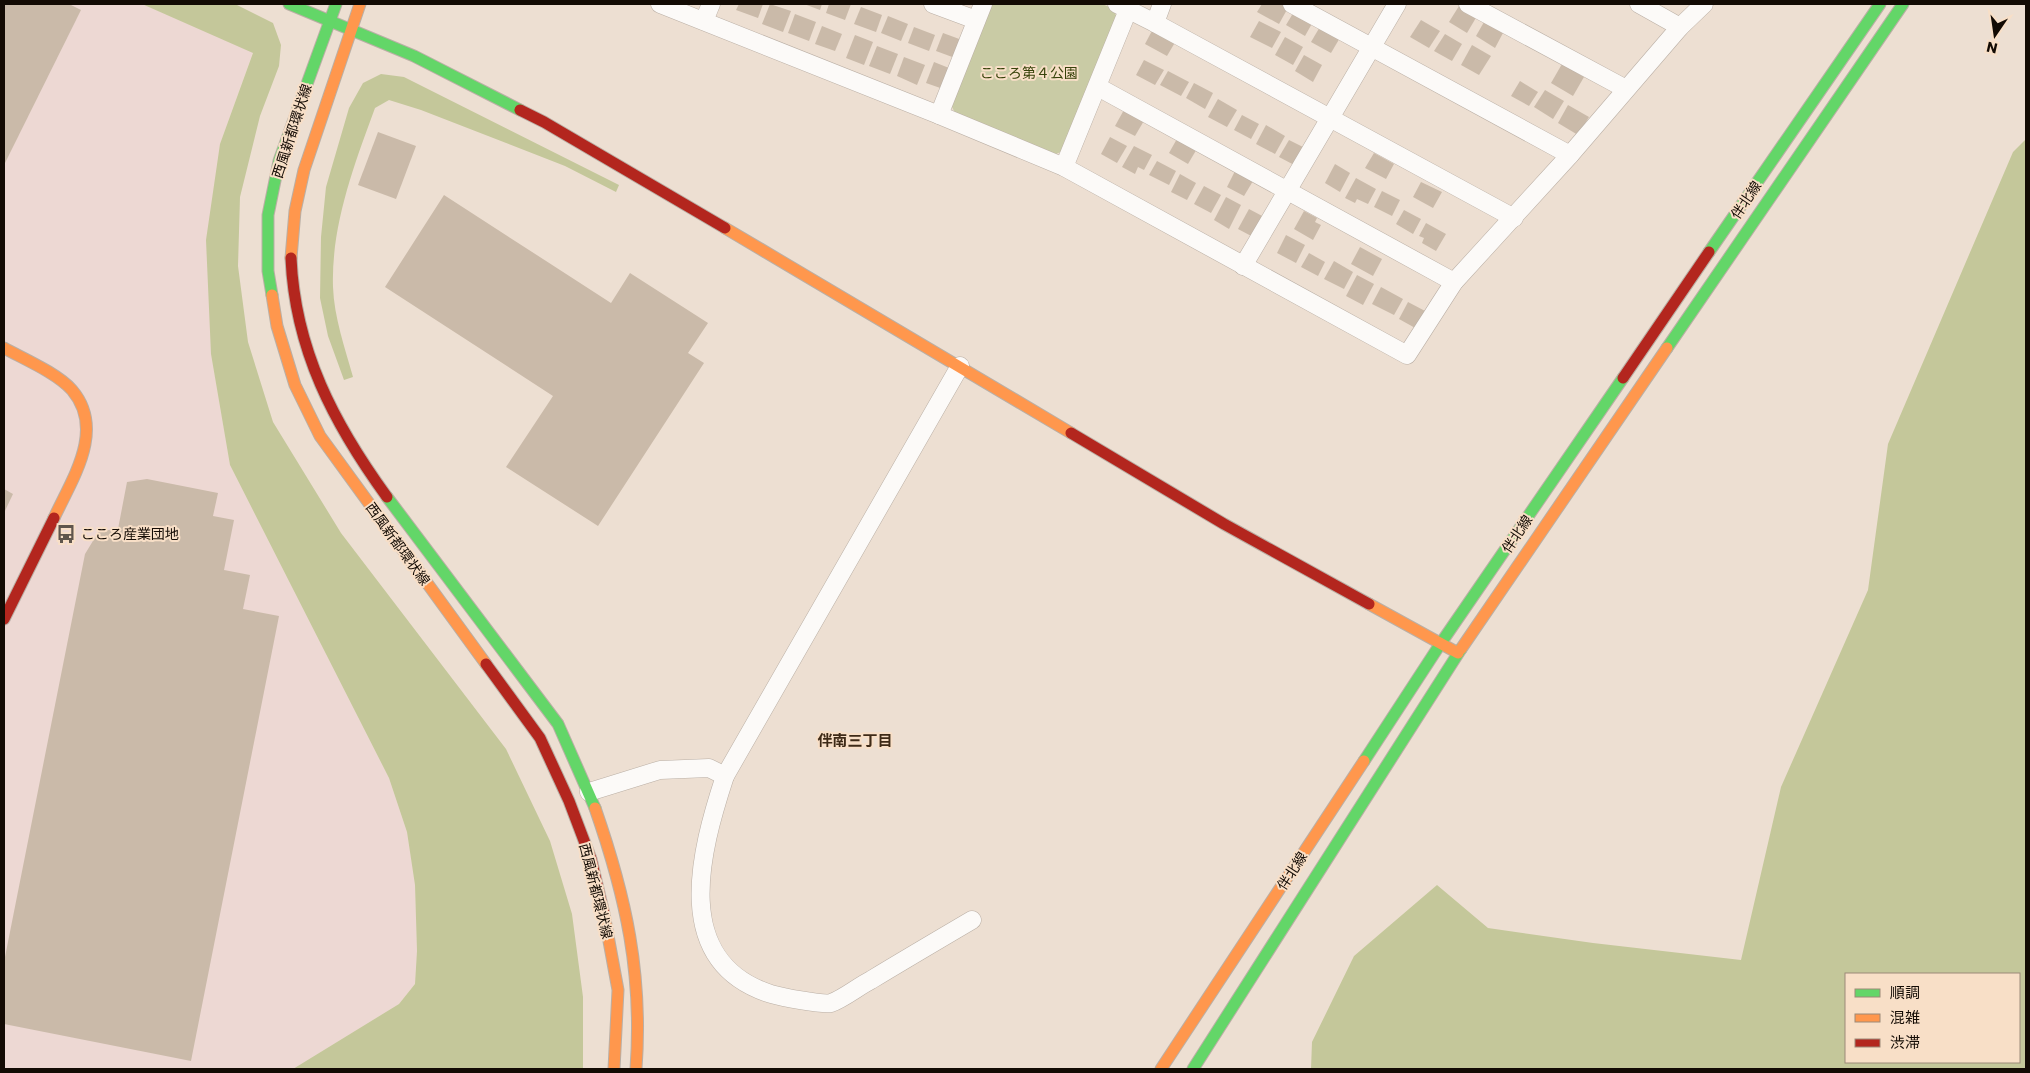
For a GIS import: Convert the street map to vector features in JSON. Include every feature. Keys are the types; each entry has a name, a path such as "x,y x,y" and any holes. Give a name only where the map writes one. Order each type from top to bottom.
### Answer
{"street":[{"path":"289,4 414,56 544,122 960,366 1224,524 1458,653"},
{"name":"西風新都環状線","path":"336,4 279,161 268,215 268,271 277,326 296,385 320,436 540,738 569,801 591,859 604,914 618,990 614,1069"},
{"name":"西風新都環状線","path":"360,4 304,167 292,221 292,274 300,333 316,380 342,431 384,494 559,726 588,792 608,847 626,911 638,990 639,1050 636,1069"},
{"path":"660,4 939,114 1064,167 1407,355 1454,282 1570,155 1680,27 1704,4"},
{"path":"704,21 711,4"},
{"path":"933,4 979,12 939,114"},
{"path":"1154,22 1162,4"},
{"path":"1292,4 1570,155"},
{"path":"1244,266 1397,4"},
{"path":"1468,4 1626,89"},
{"path":"1639,4 1680,27"},
{"name":"伴北線","path":"1161,1069 1442,643 1880,4"},
{"name":"伴北線","path":"1193,1069 1458,653 1903,4"},
{"path":"1064,167 1098,87 1122,7 1154,22 1514,218"},
{"path":"1098,87 1454,282"},
{"path":"4,348 46,370 72,390 84,409 88,436 81,462 4,619"},
{"path":"960,366 725,776 709,825 700,872 702,919 714,951 732,973 752,988 780,997 830,1003 972,920"},
{"path":"588,792 660,770 709,768 725,776"}],"shaded area":[{"path":"4,4 142,4 253,52 220,144 211,354 230,465 389,778 407,832 415,885 417,951 415,984 399,1004 293,1069 4,1069"}],"green space":[{"path":"142,4 235,4 273,23 281,45 279,66 260,116 240,197 238,266 248,342 273,422 341,533 506,749 550,841 572,914 583,997 583,1069 293,1069 399,1004 415,984 417,951 415,885 407,832 389,778 230,465 211,354 206,240 220,144 253,53"},
{"name":"こころ第４公園","path":"989,4 1102,4 1112,8 1118,19 1068,149 1056,154 955,113 950,103"},
{"path":"381,74 404,77 619,185 616,192 565,166 421,110 389,100 375,108 345,196 333,264 335,310 353,377 344,380 328,336 320,298 321,237 326,187 349,108 363,83"},
{"path":"2026,139 2026,1069 1311,1069 1312,1042 1354,956 1437,885 1488,928 1593,943 1741,960 1781,787 1868,590 1888,444 2013,152"}],"building":[{"path":"4,4 69,4 81,10 4,165"},
{"path":"739,4 763,4 758,18 736,10"},
{"path":"770,4 791,11 783,32 762,24"},
{"path":"804,4 822,4 820,10"},
{"path":"829,4 851,4 845,20 826,13"},
{"path":"1262,4 1284,4 1289,6 1279,24 1257,12"},
{"path":"1459,6 1477,16 1467,33 1449,22"},
{"path":"861,7 882,15 876,32 854,24"},
{"path":"1295,10 1314,20 1305,36 1286,25"},
{"path":"795,14 816,22 809,41 788,33"},
{"path":"888,16 908,24 901,41 881,33"},
{"path":"1421,20 1440,31 1429,48 1410,37"},
{"path":"1259,21 1281,32 1272,48 1250,37"},
{"path":"1484,22 1503,33 1495,48 1476,36"},
{"path":"1321,25 1341,36 1331,53 1311,42"},
{"path":"822,26 842,34 835,51 815,44"},
{"path":"914,27 935,35 929,51 908,43"},
{"path":"1154,27 1177,39 1167,56 1145,44"},
{"path":"943,33 962,40 955,58 936,51"},
{"path":"1445,34 1462,44 1452,61 1434,51"},
{"path":"855,35 873,42 864,65 846,58"},
{"path":"1285,37 1303,47 1293,65 1275,55"},
{"path":"1472,45 1491,56 1479,75 1461,65"},
{"path":"877,46 898,54 890,74 869,66"},
{"path":"1304,55 1322,65 1313,82 1295,71"},
{"path":"904,57 925,65 917,85 897,76"},
{"path":"1144,60 1164,70 1155,85 1136,75"},
{"path":"934,62 954,70 946,90 926,83"},
{"path":"1562,64 1584,77 1573,96 1551,83"},
{"path":"1168,71 1189,82 1181,96 1160,85"},
{"path":"1520,81 1538,92 1529,106 1511,96"},
{"path":"1194,83 1213,93 1205,109 1186,98"},
{"path":"1545,90 1564,101 1553,119 1534,107"},
{"path":"1218,99 1237,110 1227,127 1208,117"},
{"path":"1568,105 1589,117 1578,135 1558,123"},
{"path":"1125,108 1145,119 1135,136 1115,126"},
{"path":"1242,115 1259,124 1251,139 1234,130"},
{"path":"1266,125 1285,136 1275,154 1256,144"},
{"path":"378,132 416,146 396,199 358,185"},
{"path":"1110,137 1127,146 1117,163 1101,154"},
{"path":"1178,137 1198,147 1188,164 1169,153"},
{"path":"1289,140 1307,149 1298,167 1279,157"},
{"path":"1134,146 1152,155 1144,170 1138,167 1135,174 1122,167"},
{"path":"1374,153 1394,164 1386,179 1365,168"},
{"path":"1157,161 1176,171 1169,185 1149,175"},
{"path":"1335,164 1350,173 1340,192 1325,183"},
{"path":"1235,171 1253,181 1244,196 1227,187"},
{"path":"1180,174 1196,183 1187,200 1171,192"},
{"path":"1356,178 1376,189 1368,204 1357,199 1355,203 1345,198"},
{"path":"1421,182 1442,192 1433,208 1413,197"},
{"path":"1204,186 1221,195 1211,213 1194,204"},
{"path":"1382,191 1400,200 1392,216 1374,207"},
{"path":"444,195 611,303 630,273 708,323 688,353 704,363 598,526 506,467 553,396 385,287"},
{"path":"1226,197 1241,205 1229,229 1214,220"},
{"path":"1249,209 1266,218 1255,238 1238,229"},
{"path":"1404,210 1421,219 1413,234 1396,224"},
{"path":"1304,211 1317,218 1315,222 1321,225 1313,240 1294,229"},
{"path":"1426,223 1446,234 1436,251 1422,243 1424,238 1419,236"},
{"path":"1286,235 1305,245 1296,263 1277,253"},
{"path":"1360,247 1382,259 1373,276 1351,264"},
{"path":"1309,253 1325,262 1318,276 1301,267"},
{"path":"1334,261 1353,272 1344,289 1324,279"},
{"path":"1357,275 1374,284 1363,305 1346,296"},
{"path":"1381,287 1403,299 1394,315 1372,304"},
{"path":"1408,302 1427,312 1417,329 1399,319"},
{"path":"147,479 218,493 213,516 234,520 224,570 250,575 243,609 279,616 191,1061 4,1024 4,962 85,554 99,531 118,529 127,482"},
{"path":"4,489 13,494 4,513"}],"traffic: fast":[{"path":"289,4 414,56 520,110"},
{"path":"272,295 268,271 268,215 279,161 336,4"},
{"path":"1709,252 1880,4"},
{"path":"1667,348 1903,4"},
{"path":"1364,761 1441,643 1623,378"},
{"path":"387,497 558,724 595,808"},
{"path":"1193,1069 1461,649"}],"traffic: slow":[{"path":"291,258 295,211 304,170 360,4"},
{"path":"725,228 1071,433"},
{"path":"272,295 277,326 295,385 320,436 486,664"},
{"path":"4,348 58,378 72,390 82,405 86,421 86,438 77,471 54,518"},
{"path":"1461,649 1667,348"},
{"path":"1369,604 1458,653"},
{"path":"1161,1069 1364,761"},
{"path":"595,808 615,873 630,936 637,1001 636,1069"},
{"path":"604,914 618,990 614,1069"}],"traffic: jam":[{"path":"520,110 544,122 725,228"},
{"path":"1623,378 1709,252"},
{"path":"291,258 294,292 300,324 309,355 321,385 334,414 350,442 387,497"},
{"path":"1071,433 1224,524 1369,604"},
{"path":"4,619 54,518"},
{"path":"486,664 540,738 569,801 591,859 604,914"}],"place":[{"name":"こころ産業団地","path":"66,534"}],"district":[{"name":"伴南三丁目","path":"855,741"}]}
